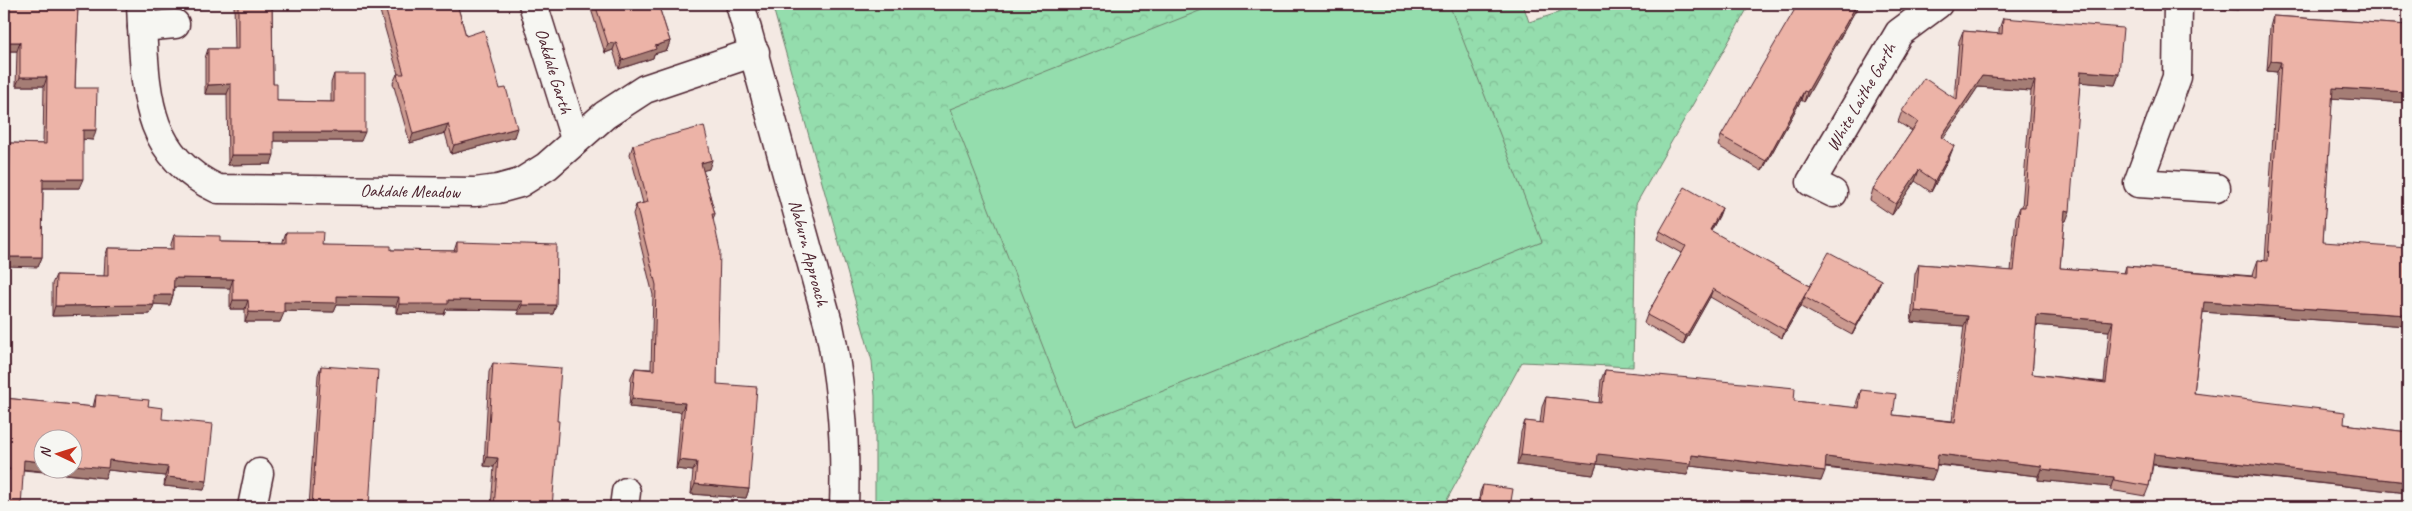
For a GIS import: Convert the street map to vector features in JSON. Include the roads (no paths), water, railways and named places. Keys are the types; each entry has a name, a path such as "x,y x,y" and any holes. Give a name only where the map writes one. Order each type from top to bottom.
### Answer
{"street":[{"name":"Oakdale Garth","path":"533,4 576,139"},
{"name":"Naburn Approach","path":"740,4 755,52 829,326 838,372 845,465 844,507"},
{"name":"White Laithe Garth","path":"1833,193 1811,182 1898,33 1938,4"},
{"path":"2178,4 2176,77 2138,183 2216,188"},
{"name":"Oakdale Meadow","path":"175,24 141,16 149,107 161,137 177,162 196,179 218,189 476,192 498,189 520,183 547,166 605,115 645,89 755,52"},
{"path":"252,507 259,473"}]}
